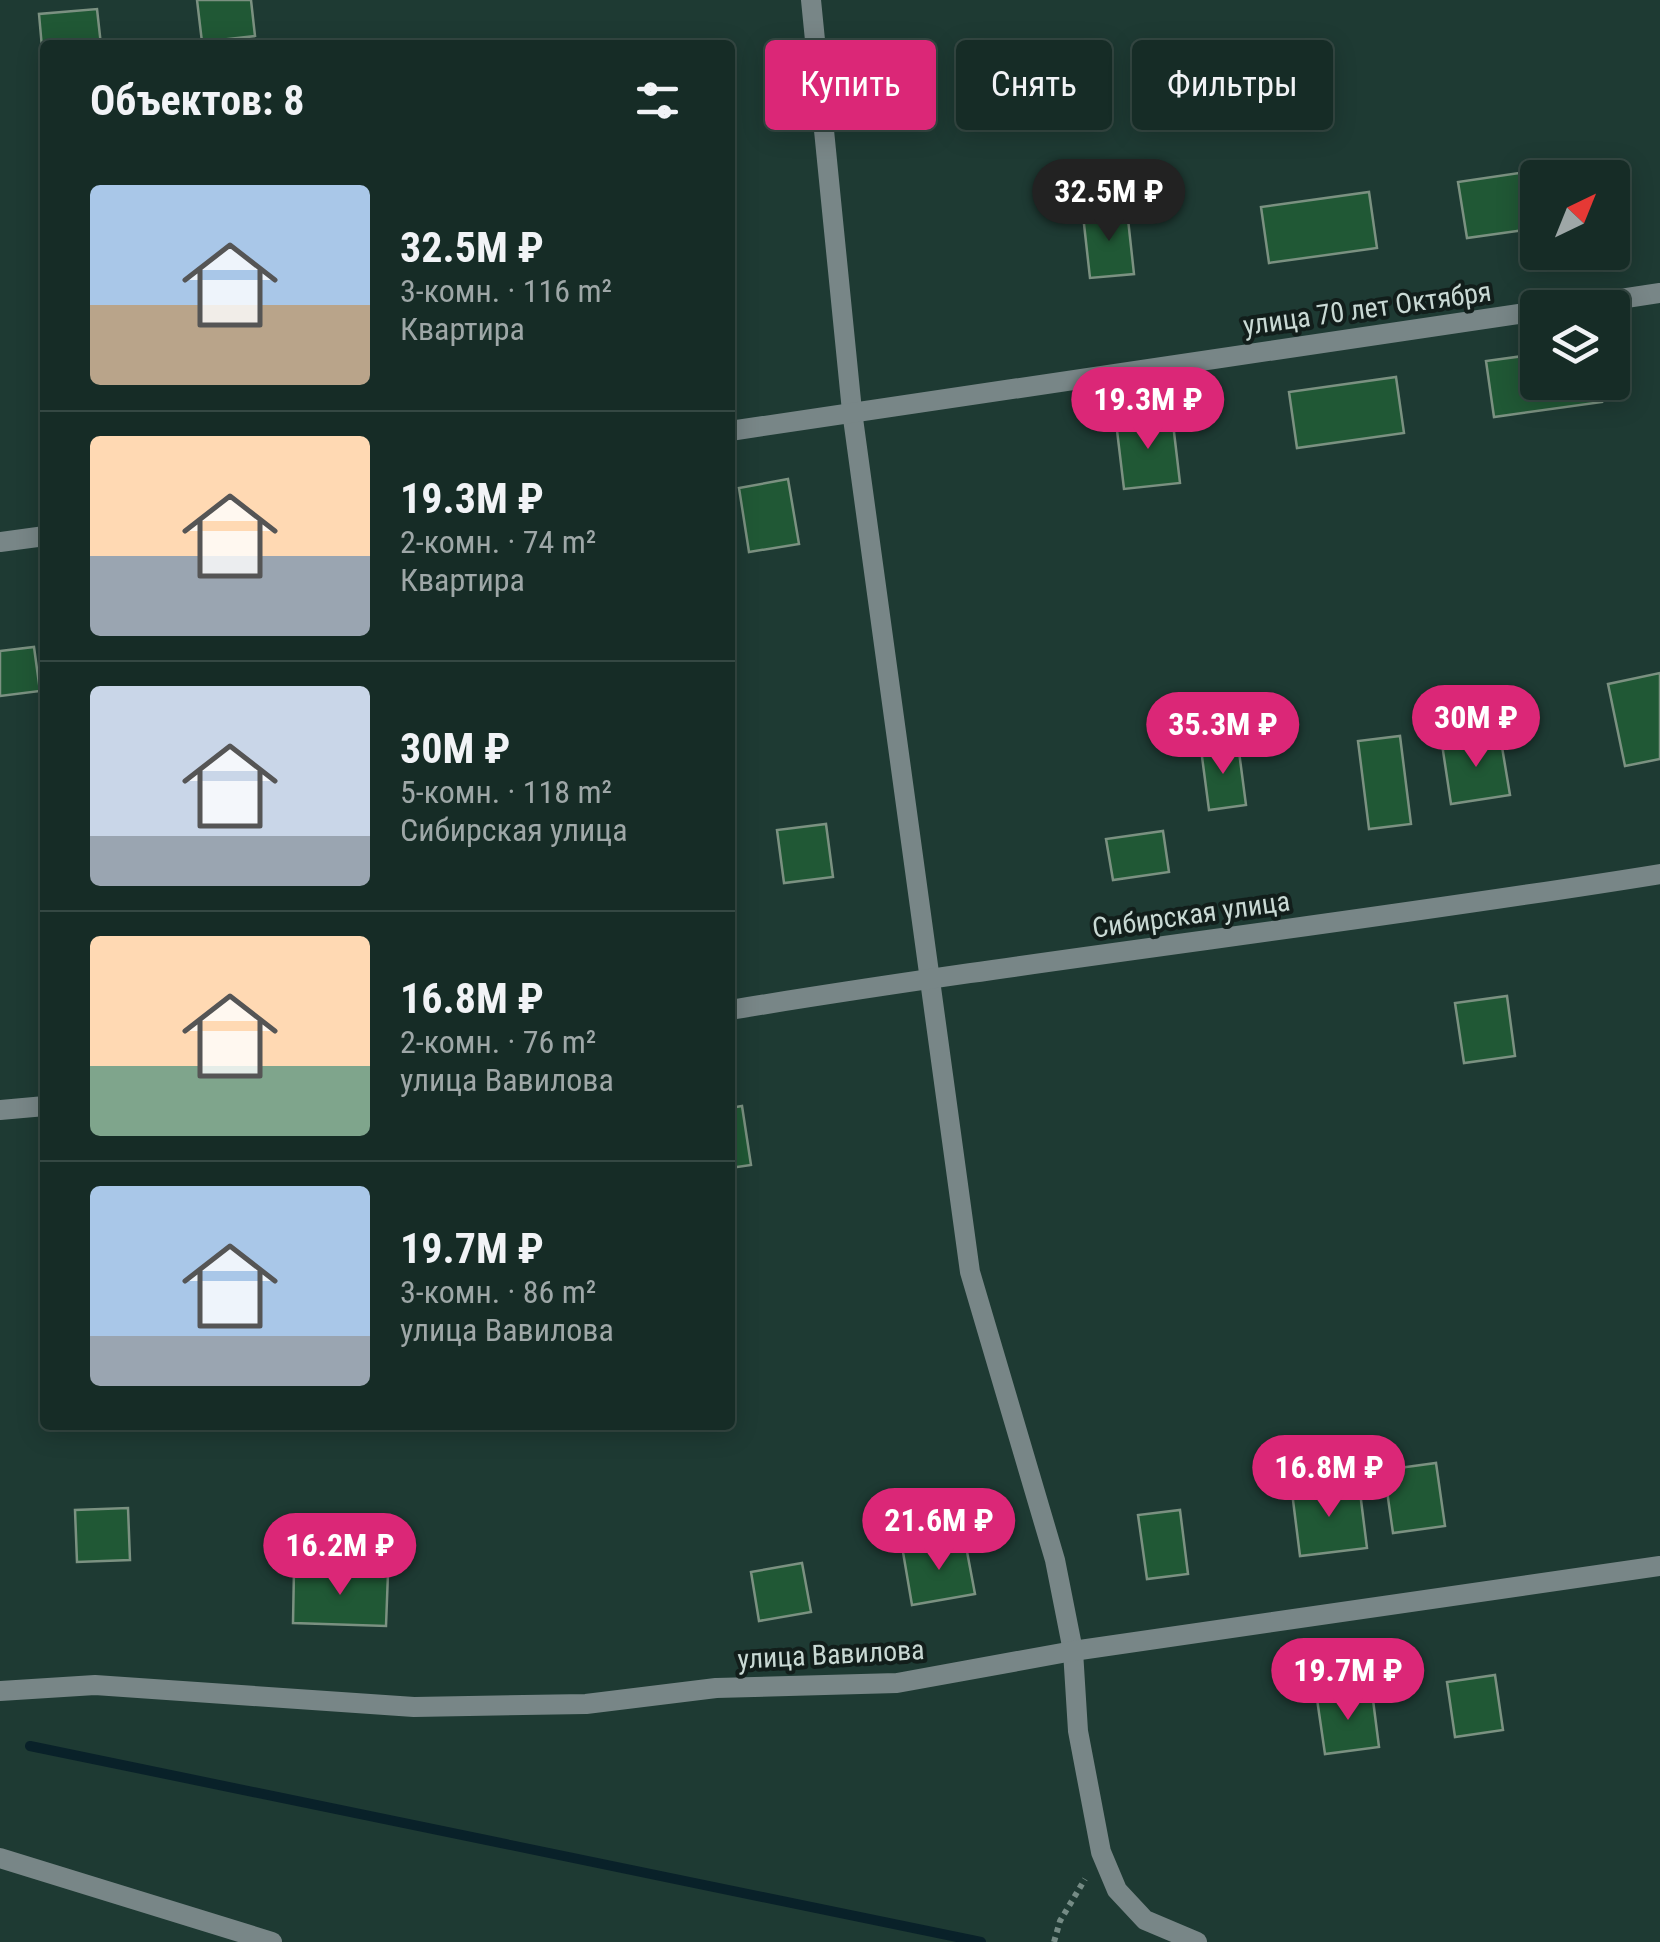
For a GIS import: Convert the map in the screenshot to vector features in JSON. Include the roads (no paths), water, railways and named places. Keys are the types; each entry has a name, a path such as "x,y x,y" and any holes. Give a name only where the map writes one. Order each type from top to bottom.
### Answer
{"street":[{"path":"812,0 852,411 970,1272 1056,1560 1072,1651 1078,1731 1100,1852 1117,1890 1145,1920 1197,1942"},
{"path":"1630,298 1660,293"},
{"name":"улица 70 лет Октября","path":"735,430 1520,314"},
{"path":"0,542 40,537"},
{"name":"Сибирская улица","path":"735,1009 1660,874"},
{"path":"0,1110 40,1106"},
{"name":"улица Вавилова","path":"0,1692 95,1685 414,1707 586,1704 716,1688 897,1682 1072,1651 1660,1566"},
{"path":"0,1858 272,1942"}],"waterway":[{"path":"30,1746 981,1942"}]}
